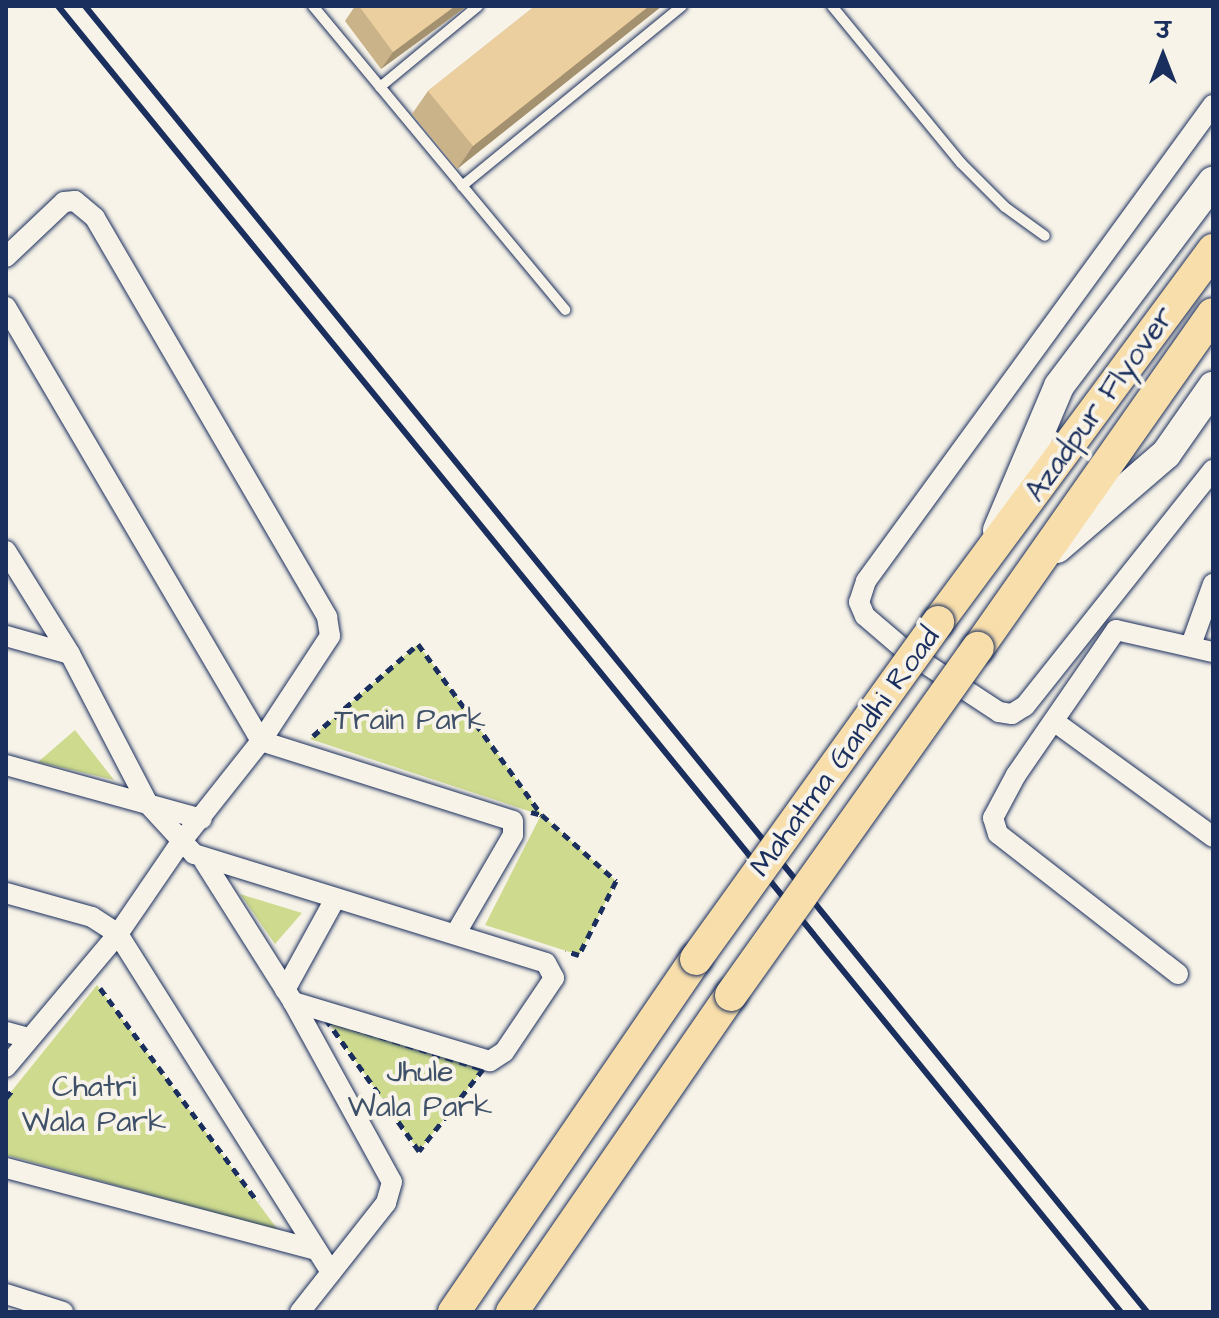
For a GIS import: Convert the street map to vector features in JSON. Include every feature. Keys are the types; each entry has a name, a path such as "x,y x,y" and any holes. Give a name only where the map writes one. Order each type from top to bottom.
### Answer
{"main road":[{"name":"Mahatma Gandhi Road","path":"454,1312 587,1119 986,558 1059,386 1213,182"},
{"name":"Azadpur Flyover","path":"986,558 1213,250"},
{"name":"Azadpur Flyover","path":"1031,569 1213,314"},
{"name":"Mahatma Gandhi Road","path":"512,1312 1031,569 1166,454 1213,387"}],"street":[{"path":"1213,105 866,581 859,602 865,616 906,651 999,712 1012,714 1025,706 1213,470"},
{"path":"6,257 64,202 75,201 95,218 327,617 327,645 261,741 181,842 118,934 29,1038 15,1071"},
{"path":"6,307 261,741 513,821 513,835 456,933"},
{"path":"6,551 70,654 148,804 181,842 204,861 289,996 392,1182 386,1203 300,1312"},
{"path":"1191,645 1213,584"},
{"path":"1178,974 998,834 993,818 1016,775 1116,630 1213,652"},
{"path":"6,636 70,654"},
{"path":"1055,722 1213,837"},
{"path":"6,765 202,819"},
{"path":"204,861 334,901 456,933 552,969 551,984 497,1059 490,1061 289,996"},
{"path":"6,893 92,917 118,934 331,1272"},
{"path":"289,996 334,901"},
{"path":"6,1032 29,1038"},
{"path":"6,1168 316,1250"},
{"path":"6,1294 63,1312"}],"lane":[{"path":"380,87 478,6"},
{"path":"462,186 682,6"},
{"path":"832,6 961,163 1005,207 1045,236"},
{"path":"319,8 380,87 565,310"}],"path":[{"path":"324,744 310,739 418,644 542,815 616,881 579,955 552,947"},
{"path":"527,810 542,815"},
{"path":"535,829 542,815"},
{"path":"88,996 97,985 260,1206"},
{"path":"326,1019 468,1064 483,1069 419,1151 326,1019"},
{"path":"6,1098 15,1071"}],"green space":[{"name":"Train Park","path":"418,644 542,815 616,881 579,955 485,925 541,815 310,739"},
{"path":"75,730 114,780 38,762"},
{"path":"240,894 302,913 275,944"},
{"name":"Chatri Wala Park","path":"97,985 278,1230 6,1155 6,1098"},
{"name":"Jhule Wala Park","path":"326,1019 483,1069 419,1151"}],"building":[{"path":"359,6 455,6 393,52"},
{"path":"535,6 649,6 473,146 428,91"}],"railway":[{"path":"58,6 1121,1312"},
{"path":"85,6 1147,1312"}]}
